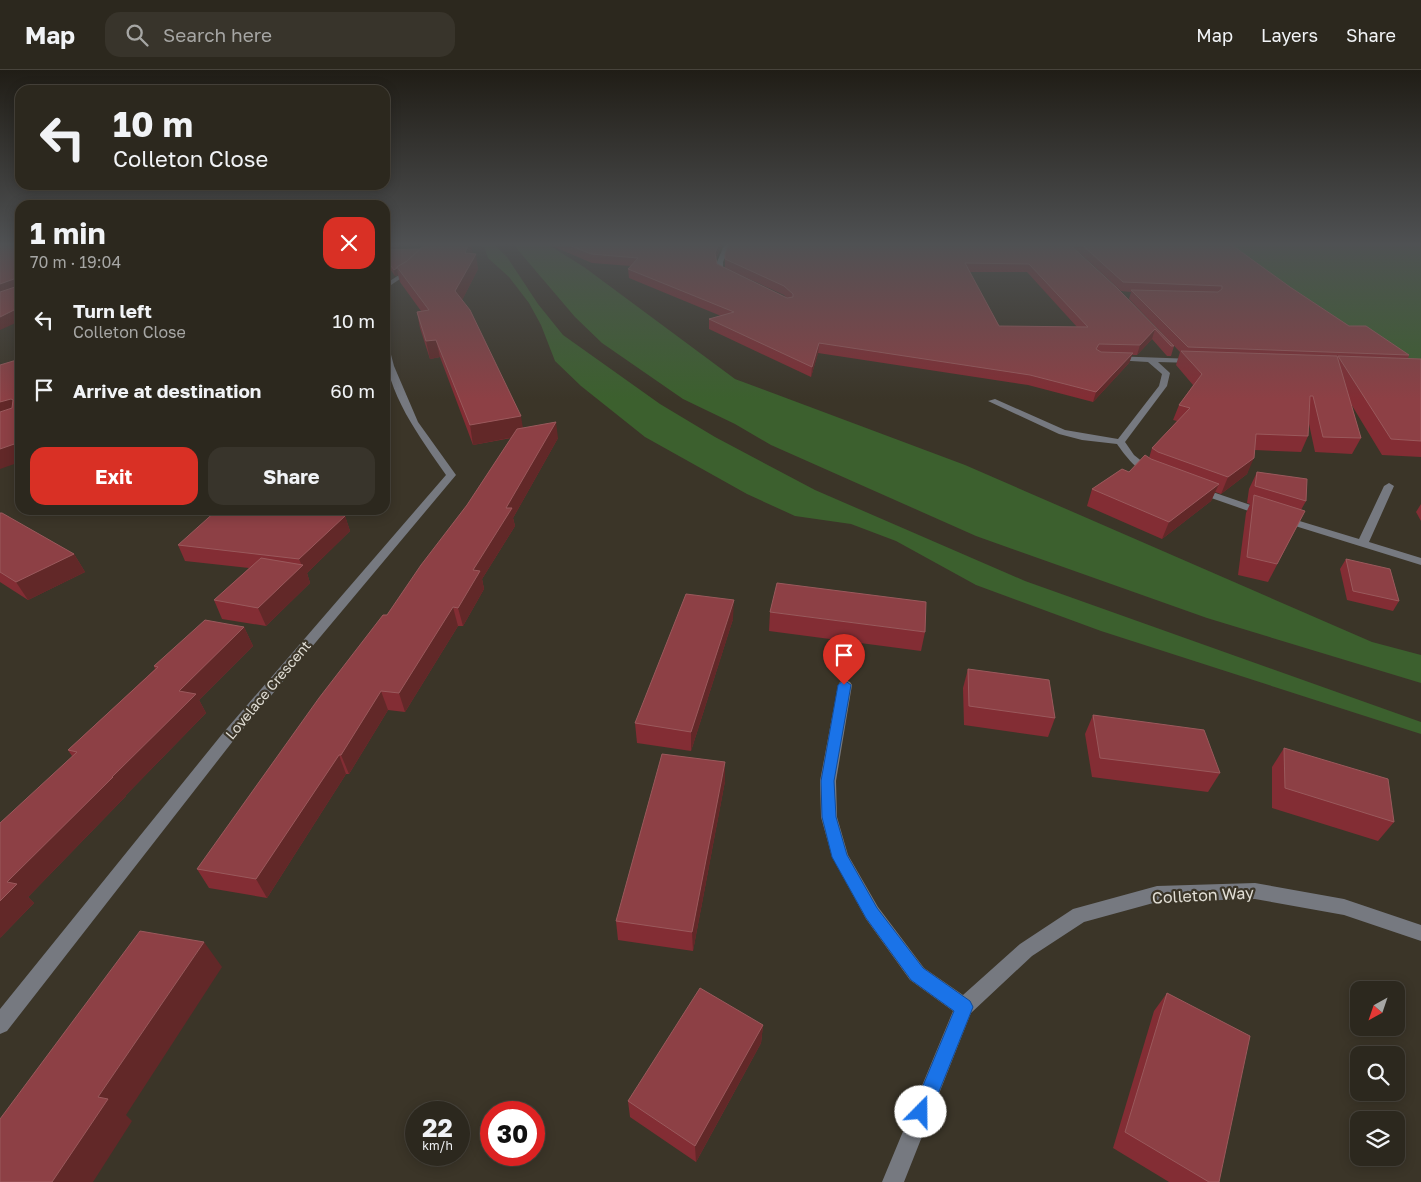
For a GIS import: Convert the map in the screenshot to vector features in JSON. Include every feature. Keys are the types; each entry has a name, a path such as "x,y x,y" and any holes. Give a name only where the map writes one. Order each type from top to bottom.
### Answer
{"street":[{"path":"1170,350 1182,361"},
{"path":"1107,358 1202,362"},
{"path":"1120,442 1163,386 1166,373 1151,360"},
{"name":"Lovelace Crescent","path":"0,1024 228,737 451,475 414,422 390,366"},
{"path":"992,400 1062,432 1082,437 1120,442 1131,457 1148,472 1157,475"},
{"path":"1362,544 1389,486"},
{"path":"1191,488 1421,562"},
{"path":"844,685 828,781 829,817 840,857 872,913 917,974 964,1007"},
{"name":"Colleton Way","path":"893,1182 964,1007 1026,950 1079,915 1157,894 1255,891 1344,907 1421,933"}],"green space":[{"path":"523,295 532,295 563,335 660,404 715,437 815,490 1025,581 1421,722 1421,734 1101,631 976,585 896,541 851,524 795,516 747,494 645,437 581,386 555,361 541,325"},
{"path":"556,295 622,295 735,379 965,465 1372,642 1421,655 1421,683 1207,618 976,536 771,445 735,424 683,399 602,343 575,317"},
{"path":"1299,295 1421,295 1421,364 1403,363"}],"building":[{"path":"0,295 15,295 15,310 0,317"},
{"path":"418,295 458,295 470,310 521,416 470,425 436,340 426,341 417,312 429,310"},
{"path":"692,295 781,295 787,298 793,297 793,295 982,295 999,326 1088,327 1058,295 1124,295 1174,346 1171,346 1155,329 1140,345 1099,344 1096,349 1101,352 1133,353 1096,392 1030,375 819,343 812,367 709,319 734,312"},
{"path":"1136,295 1302,295 1349,326 1366,326 1409,355 1188,347"},
{"path":"1181,351 1337,356 1361,438 1323,437 1313,396 1310,396 1308,436 1256,434 1254,458 1228,477 1158,452 1152,448 1190,408 1179,405 1202,374"},
{"path":"1338,356 1421,359 1421,441 1391,439"},
{"path":"15,360 15,444 0,449 0,412 12,408 13,400 0,402 0,365"},
{"path":"556,422 506,508 512,508 473,570 480,571 458,608 453,607 399,693 381,691 341,755 339,755 256,879 197,869 319,698 383,615 387,615 421,565 467,505 517,429"},
{"path":"1145,455 1151,459 1219,484 1169,522 1092,489 1122,469 1129,472"},
{"path":"1257,472 1307,479 1306,501 1255,486"},
{"path":"1254,495 1305,511 1277,564 1247,557"},
{"path":"0,513 74,554 16,582 0,572"},
{"path":"211,515 345,516 299,559 178,545"},
{"path":"261,558 303,565 258,608 214,600"},
{"path":"1346,559 1390,569 1399,601 1353,591"},
{"path":"777,583 926,602 925,632 770,612"},
{"path":"686,594 734,600 691,732 635,723"},
{"path":"205,620 244,627 179,691 196,694 7,882 17,884 0,901 0,823 77,752 68,750 158,667 154,666"},
{"path":"968,669 1049,680 1055,718 969,706"},
{"path":"1093,715 1204,730 1220,773 1100,758"},
{"path":"1284,748 1388,779 1394,822 1285,788"},
{"path":"662,754 725,762 692,932 616,921"},
{"path":"140,931 204,942 98,1097 108,1099 52,1182 0,1182 0,1119"},
{"path":"700,988 763,1025 695,1146 628,1101"},
{"path":"1167,993 1250,1036 1219,1182 1209,1182 1125,1132"}],"route":[{"path":"844,685 828,781 829,817 840,857 872,913 917,974 964,1007 921,1112"}]}
